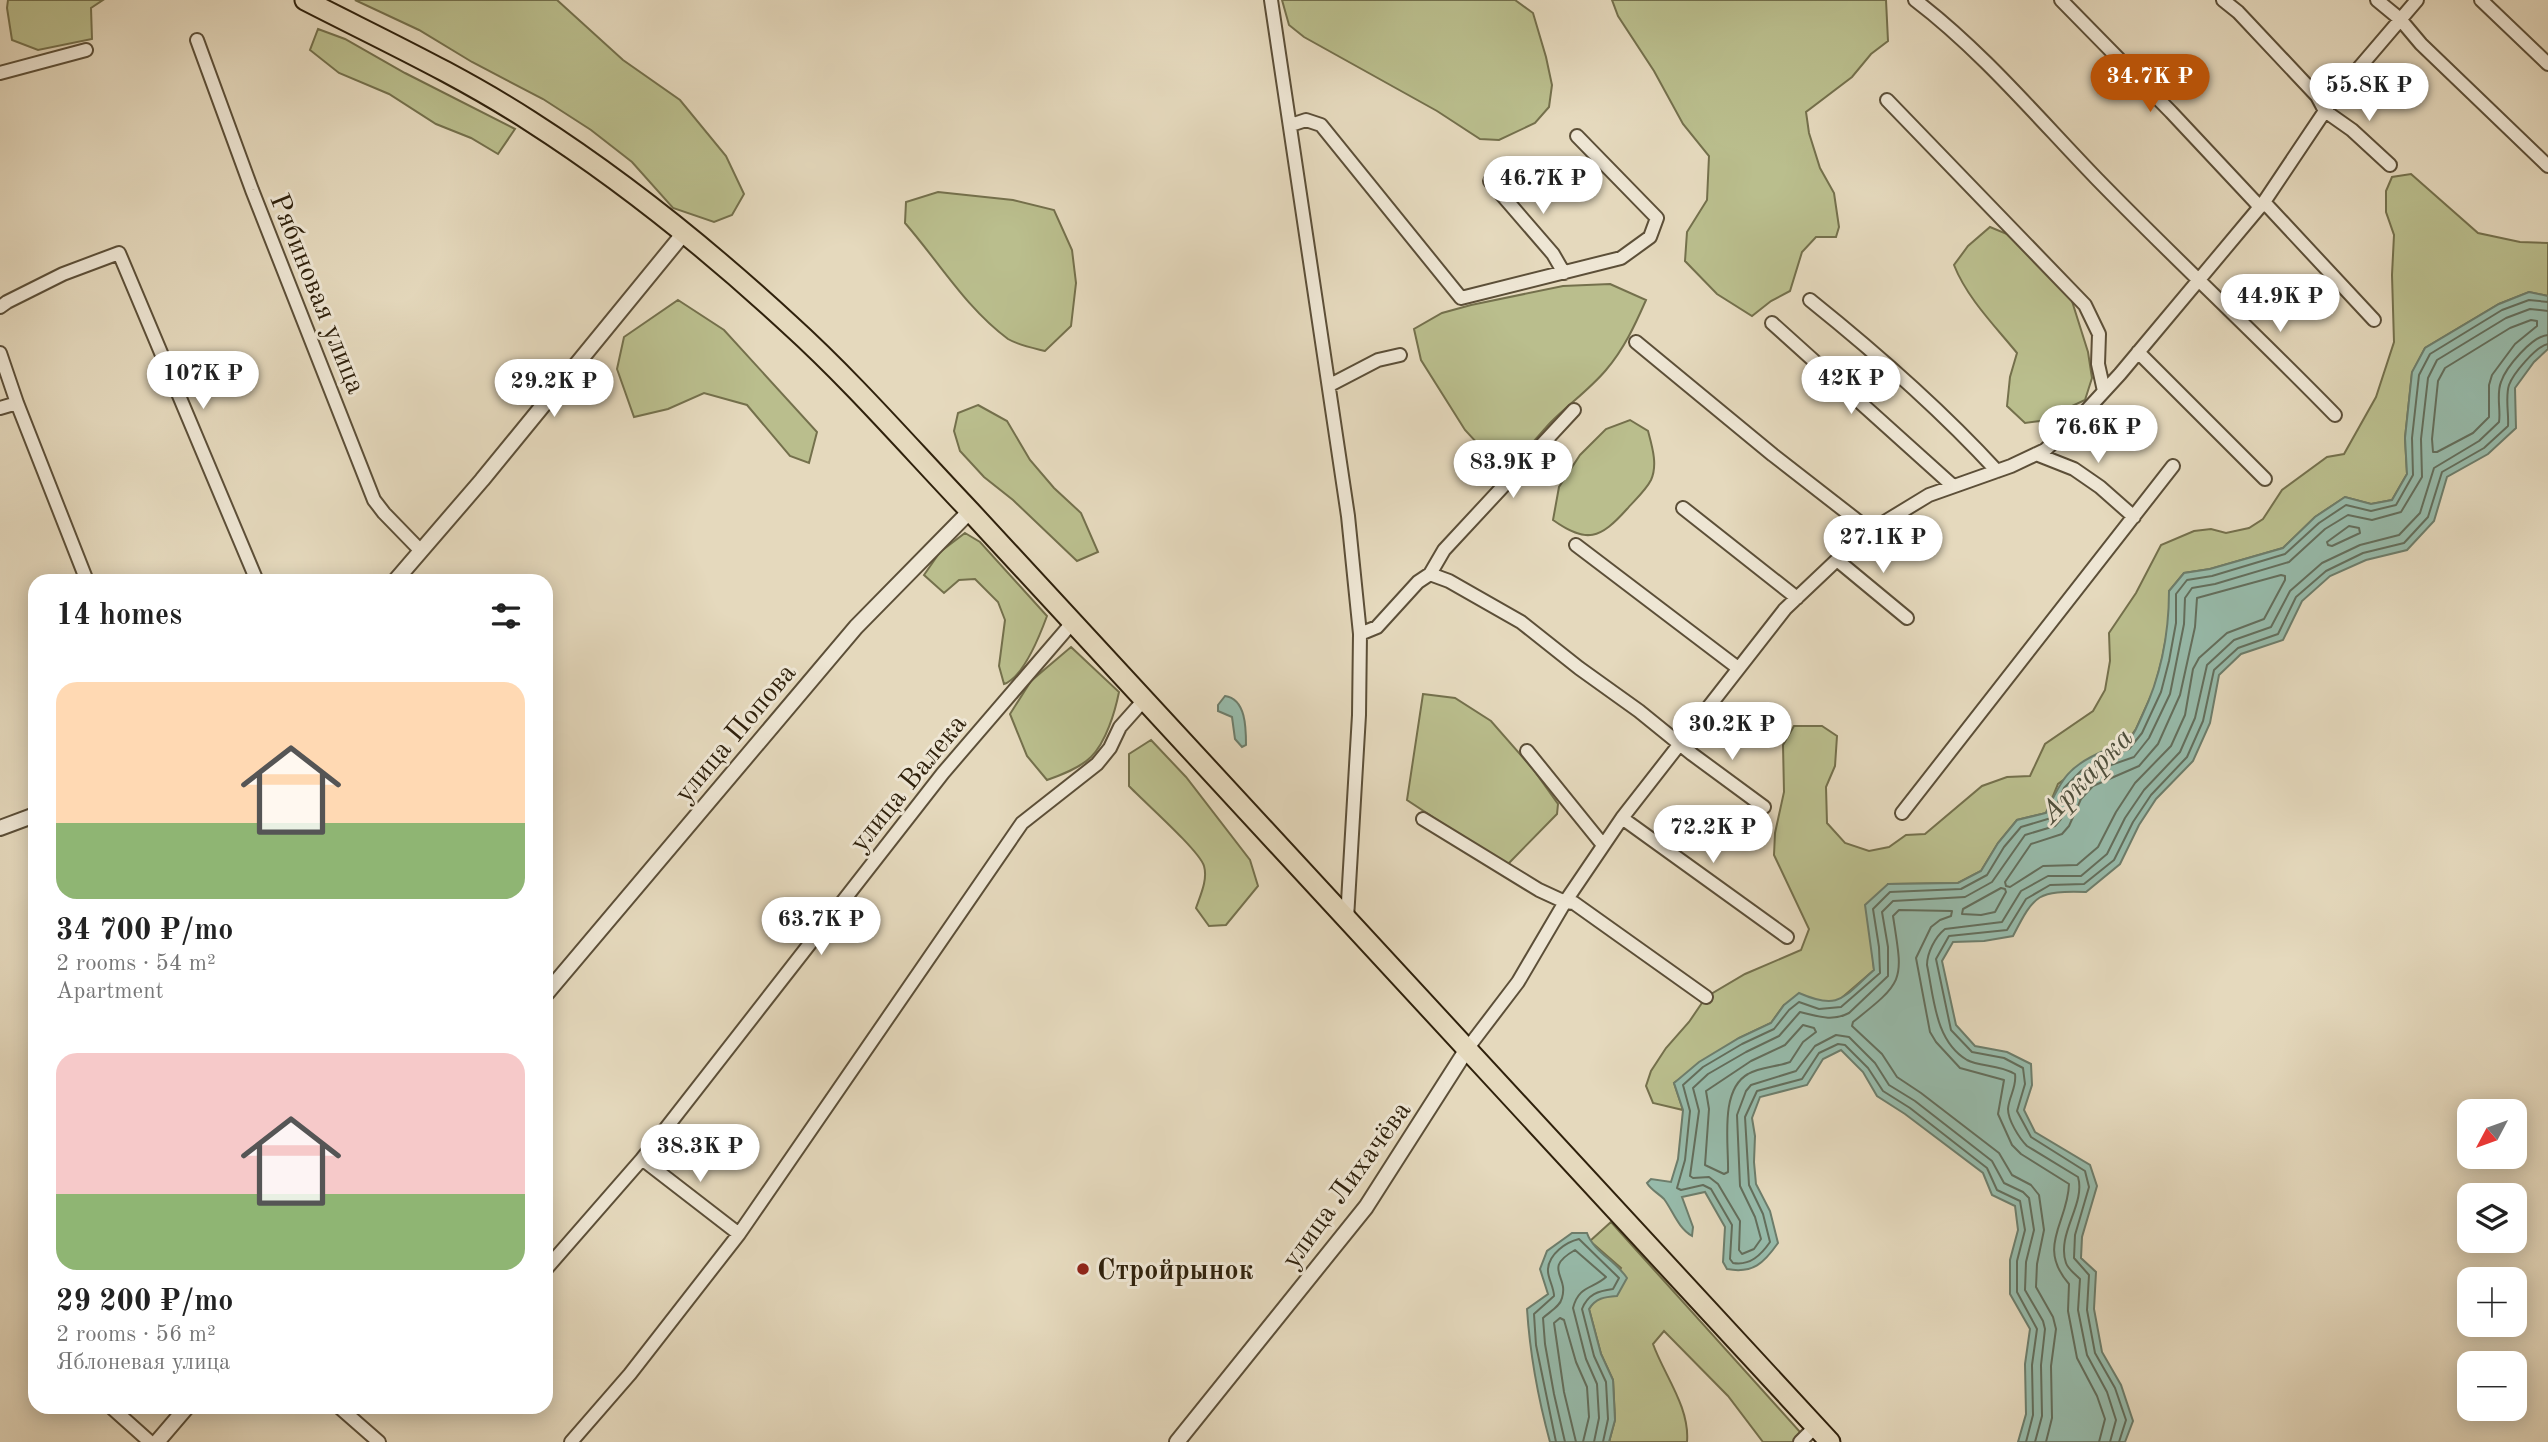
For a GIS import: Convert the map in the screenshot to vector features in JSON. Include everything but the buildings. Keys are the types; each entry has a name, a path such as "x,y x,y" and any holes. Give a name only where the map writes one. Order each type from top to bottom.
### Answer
{"main road":[{"path":"306,0 490,96 530,120 684,233 790,324 836,369 970,512 1830,1442"}],"street":[{"path":"1271,0 1330,385 1348,516 1360,634 1359,715 1347,919"},
{"path":"1915,0 1939,18 2335,415"},
{"path":"2062,0 2374,320"},
{"path":"2223,0 2238,12 2308,87 2325,111 2352,130 2390,165"},
{"path":"2377,0 2400,19 2421,44 2548,166"},
{"path":"1467,1049 1518,982 1565,902 1622,818 1785,609 1837,560 1872,532 1929,495 1997,471 2045,450 2075,423 2262,205 2335,96 2417,0"},
{"path":"2481,0 2548,64"},
{"name":"Рябиновая улица","path":"197,40 252,190 374,500 420,551"},
{"path":"0,74 86,50"},
{"path":"1887,100 2085,304 2099,334 2098,364 2104,391"},
{"path":"1291,125 1306,120 1321,125 1461,298 1621,258 1650,237 1657,218 1577,136"},
{"path":"1490,181 1553,254 1563,273"},
{"path":"401,574 482,480 684,233"},
{"path":"0,307 63,274 119,253 254,574"},
{"path":"1810,300 1868,347 1962,433 1997,471"},
{"path":"1772,323 1953,486"},
{"path":"1636,342 1773,456 1872,532"},
{"path":"2138,352 2265,479"},
{"path":"0,353 84,574"},
{"path":"1330,385 1378,360 1400,355"},
{"path":"0,408 17,403"},
{"path":"1360,634 1377,627 1418,582 1430,574 1444,550 1574,411"},
{"path":"2036,454 2074,469 2100,486 2134,517"},
{"path":"1902,813 2174,466"},
{"path":"1683,508 1797,598"},
{"name":"улица Попова","path":"553,986 856,627 970,512"},
{"path":"1576,545 1738,668"},
{"path":"1837,560 1907,618"},
{"path":"1430,574 1521,622 1764,807"},
{"name":"улица Валека","path":"553,1261 642,1159 943,773 1072,623"},
{"path":"571,1442 630,1374 739,1234 1022,822 1097,764 1110,748 1120,727 1144,700"},
{"path":"1527,751 1603,845"},
{"path":"0,828 28,818"},
{"path":"1622,818 1787,937"},
{"path":"1423,819 1487,860 1565,902 1574,903 1706,997"},
{"name":"улица Лихачёва","path":"1177,1442 1366,1207 1467,1049"},
{"path":"642,1159 739,1234"},
{"path":"119,1414 150,1442"},
{"path":"157,1442 181,1414"},
{"path":"346,1414 379,1442"},
{"path":"1800,1442 1816,1426"}],"shaded area":[{"path":"8,0 103,0 91,8 92,39 38,50 12,40"},
{"path":"355,0 557,0 623,60 680,100 726,156 744,194 732,215 714,222 673,208 632,162 591,130 543,99 472,62 419,30"},
{"path":"1282,0 1515,0 1533,13 1552,85 1549,107 1535,123 1499,140 1480,139 1437,111 1304,37 1289,25"},
{"path":"1612,0 1886,0 1888,41 1871,54 1852,77 1806,112 1809,133 1820,168 1834,193 1839,227 1836,237 1816,237 1802,252 1790,291 1752,316 1717,294 1685,261 1687,232 1707,200 1709,156 1683,124 1654,71 1618,16"},
{"path":"318,29 345,39 515,129 498,154 471,138 436,124 389,94 339,73 310,50"},
{"path":"2411,174 2478,233 2520,242 2548,243 2548,296 2529,292 2499,304 2425,348 2412,373 2405,438 2407,474 2392,500 2371,504 2345,497 2315,517 2283,548 2210,569 2184,573 2169,591 2169,622 2154,689 2136,729 2125,744 2105,750 2058,784 2046,813 2017,820 1998,843 1981,871 1958,883 1888,884 1872,948 1874,970 1838,1001 1784,1005 1771,1023 1739,1038 1674,1083 1683,1110 1653,1103 1646,1086 1651,1071 1706,997 1745,974 1801,950 1809,929 1774,855 1775,833 1784,792 1783,745 1794,726 1822,726 1837,736 1835,766 1826,787 1827,823 1845,843 1869,851 1889,847 1906,835 1925,834 1982,786 2007,777 2030,776 2045,744 2093,711 2105,690 2110,661 2109,633 2136,593 2161,545 2194,531 2211,529 2226,533 2249,528 2263,519 2282,490 2327,457 2344,454 2376,397 2394,342 2394,235 2386,212 2386,191 2392,177"},
{"path":"938,192 1013,200 1054,210 1072,250 1076,283 1071,326 1045,351 1012,341 993,327 966,299 905,223 906,202"},
{"path":"1990,227 2007,234 2071,298 2088,352 2092,378 2085,400 2040,421 2025,423 2007,406 2010,377 2017,353 1974,300 1954,265 1968,246"},
{"path":"1610,284 1646,300 1624,345 1593,384 1551,422 1522,454 1501,469 1465,430 1421,360 1414,329 1442,313 1471,305 1563,286"},
{"path":"678,300 724,330 817,432 809,463 790,456 747,405 704,393 668,409 634,417 617,369 624,337"},
{"path":"978,405 1007,421 1030,460 1054,488 1081,513 1098,552 1077,561 1013,500 984,477 960,451 954,431 958,413"},
{"path":"1630,420 1648,431 1651,443 1654,468 1646,488 1609,527 1593,535 1575,533 1553,520 1559,487 1580,455 1606,429"},
{"path":"965,533 980,542 1047,616 1025,664 1004,684 999,666 1005,620 998,602 975,579 959,580 944,593 924,575 940,552"},
{"path":"1071,647 1119,692 1109,726 1096,751 1081,765 1047,780 1027,756 1010,714 1031,681"},
{"path":"1423,694 1455,698 1491,721 1533,769 1558,804 1557,814 1508,864 1407,800"},
{"path":"1151,740 1186,777 1250,860 1258,886 1226,925 1209,926 1196,908 1205,877 1200,859 1129,786 1129,754"},
{"path":"1611,1222 1809,1442 1763,1442 1728,1396 1664,1331 1653,1344 1680,1404 1687,1429 1687,1442 1609,1442 1615,1420 1613,1380 1601,1354 1589,1309 1594,1301 1604,1297 1621,1268 1590,1241"}],"water":[{"name":"Аркарка","path":"2529,292 2548,296 2548,349 2534,362 2515,388 2516,428 2488,454 2447,477 2434,521 2407,550 2366,560 2330,576 2302,601 2283,640 2241,654 2219,675 2210,723 2193,761 2156,799 2139,825 2120,864 2086,892 2057,892 2040,898 2027,911 2013,936 1953,942 1942,961 1956,1025 1975,1046 2007,1052 2031,1064 2032,1085 2024,1110 2035,1132 2090,1165 2097,1186 2082,1237 2081,1258 2096,1272 2094,1309 2102,1352 2121,1385 2133,1421 2125,1442 2018,1442 2026,1414 2025,1364 2030,1329 2010,1294 2010,1260 2018,1230 2015,1206 1992,1195 1983,1173 1877,1096 1863,1072 1841,1050 1823,1059 1807,1085 1760,1097 1752,1118 1756,1184 1770,1211 1778,1243 1757,1265 1744,1270 1727,1269 1723,1262 1725,1227 1705,1192 1682,1197 1693,1227 1692,1236 1679,1224 1664,1199 1647,1183 1651,1179 1671,1182 1678,1159 1683,1110 1674,1083 1699,1062 1771,1023 1784,1005 1799,993 1824,1001 1833,1001 1847,994 1874,970 1865,905 1888,884 1958,883 1981,871 1998,843 2017,820 2046,813 2068,774 2083,761 2129,740 2149,701 2159,670 2169,591 2184,573 2210,569 2283,548 2315,517 2345,497 2371,504 2392,500 2407,474 2405,438 2412,372 2425,348 2499,304"},
{"path":"1225,696 1232,698 1241,708 1246,731 1246,745 1242,747 1235,739 1232,717 1218,711 1218,705"},
{"path":"1572,1233 1587,1233 1594,1245 1627,1278 1617,1296 1594,1302 1589,1309 1601,1354 1613,1380 1615,1420 1609,1442 1550,1442 1535,1376 1527,1309 1548,1294 1540,1269 1547,1251"}],"place":[{"name":"Стройрынок","path":"1083,1269"}]}
